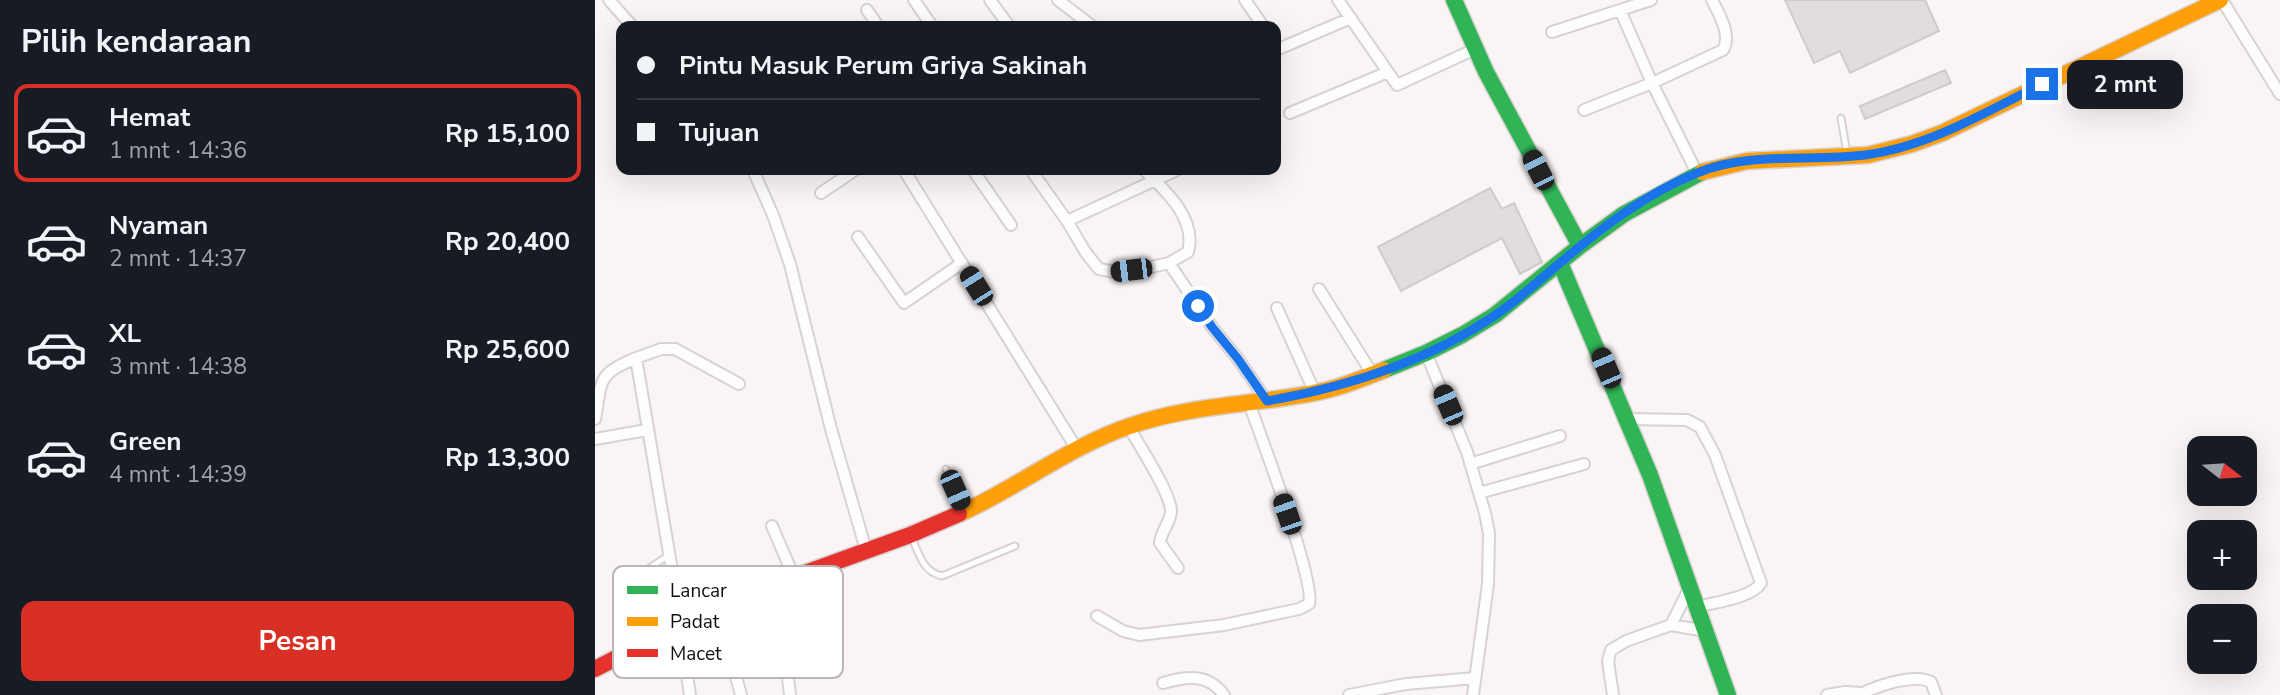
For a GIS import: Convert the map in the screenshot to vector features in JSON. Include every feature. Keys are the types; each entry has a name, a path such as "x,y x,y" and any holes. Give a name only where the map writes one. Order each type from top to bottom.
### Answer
{"main road":[{"path":"1454,0 1475,49 1580,246"},
{"path":"823,566 910,535 965,511 1128,426 1181,413 1315,393 1426,353 1495,315 1580,246 1645,201 1697,173 1747,161 1847,157 1893,150 1942,132 2221,0"},
{"path":"1560,263 1674,537 1728,695"},
{"path":"595,669 613,660"}],"street":[{"path":"609,0 628,21"},
{"path":"914,0 929,21"},
{"path":"990,0 1005,21"},
{"path":"1058,0 1085,21"},
{"path":"1245,0 1260,21"},
{"path":"1338,0 1397,85 1475,49"},
{"path":"1552,32 1651,0"},
{"path":"1584,110 1652,83 1724,48 1727,41 1726,32 1712,0"},
{"path":"2221,0 2280,94"},
{"path":"867,10 875,21"},
{"path":"1621,10 1652,83 1697,173"},
{"path":"1281,46 1351,18"},
{"path":"1290,113 1388,72"},
{"path":"755,175 790,264 831,429 866,550"},
{"path":"821,193 848,175"},
{"path":"907,175 1078,451"},
{"path":"976,175 1011,225"},
{"path":"1035,175 1099,269 1115,272 1169,263 1188,252 1191,232 1182,212 1149,175"},
{"path":"1067,221 1167,175"},
{"path":"858,237 904,303 962,263"},
{"path":"1169,263 1267,401"},
{"path":"1319,289 1373,374"},
{"path":"1277,308 1315,393"},
{"path":"595,419 606,373 616,366 661,349 675,349 739,384"},
{"path":"1426,353 1470,464 1485,513 1489,552 1486,605 1473,695"},
{"path":"636,358 672,566"},
{"path":"1097,616 1126,633 1147,634 1224,625 1299,609 1309,604 1311,592 1303,561 1249,403"},
{"path":"1627,419 1691,421 1704,433 1715,455 1761,583 1747,594 1698,607"},
{"path":"1128,426 1171,509 1160,543 1178,568"},
{"path":"595,439 647,430"},
{"path":"1470,464 1560,436"},
{"path":"1479,493 1584,464"},
{"path":"772,526 789,566"},
{"path":"1671,625 1690,587"},
{"path":"1613,695 1608,660 1611,650 1626,641 1671,625 1706,631"},
{"path":"1163,683 1186,677 1201,678 1214,684 1224,695"},
{"path":"736,678 741,695"},
{"path":"1349,695 1406,684 1475,678"},
{"path":"1827,695 1845,692 1861,694 1909,679 1921,678 1931,682 1936,695"}],"lane":[{"path":"1841,118 1847,157"},
{"path":"946,469 965,511"},
{"path":"910,535 927,570 942,576 1015,546"},
{"path":"652,566 670,554"}],"building":[{"path":"1785,0 1925,0 1939,31 1850,73 1840,51 1814,63"},
{"path":"1945,70 1951,83 1865,119 1860,106"},
{"path":"1490,188 1502,209 1514,203 1542,262 1520,274 1502,238 1401,291 1378,247"}],"traffic: fast":[{"path":"1454,0 1486,72 1580,246"},
{"path":"1384,370 1426,353 1495,315 1624,214 1702,172"},
{"path":"1560,263 1650,475 1728,695"}],"traffic: slow":[{"path":"1702,172 1747,161 1868,155 1912,144 1942,133 2220,0"},
{"path":"959,514 1086,445 1130,426 1198,409 1322,391 1384,370"}],"traffic: jam":[{"path":"824,566 959,514"},
{"path":"595,669 613,660"}],"route":[{"path":"1198,306 1267,401 1315,393 1373,374 1462,335 1495,315 1624,214 1697,173 1747,161 1847,157 1893,150 1942,132 2042,84"}]}
